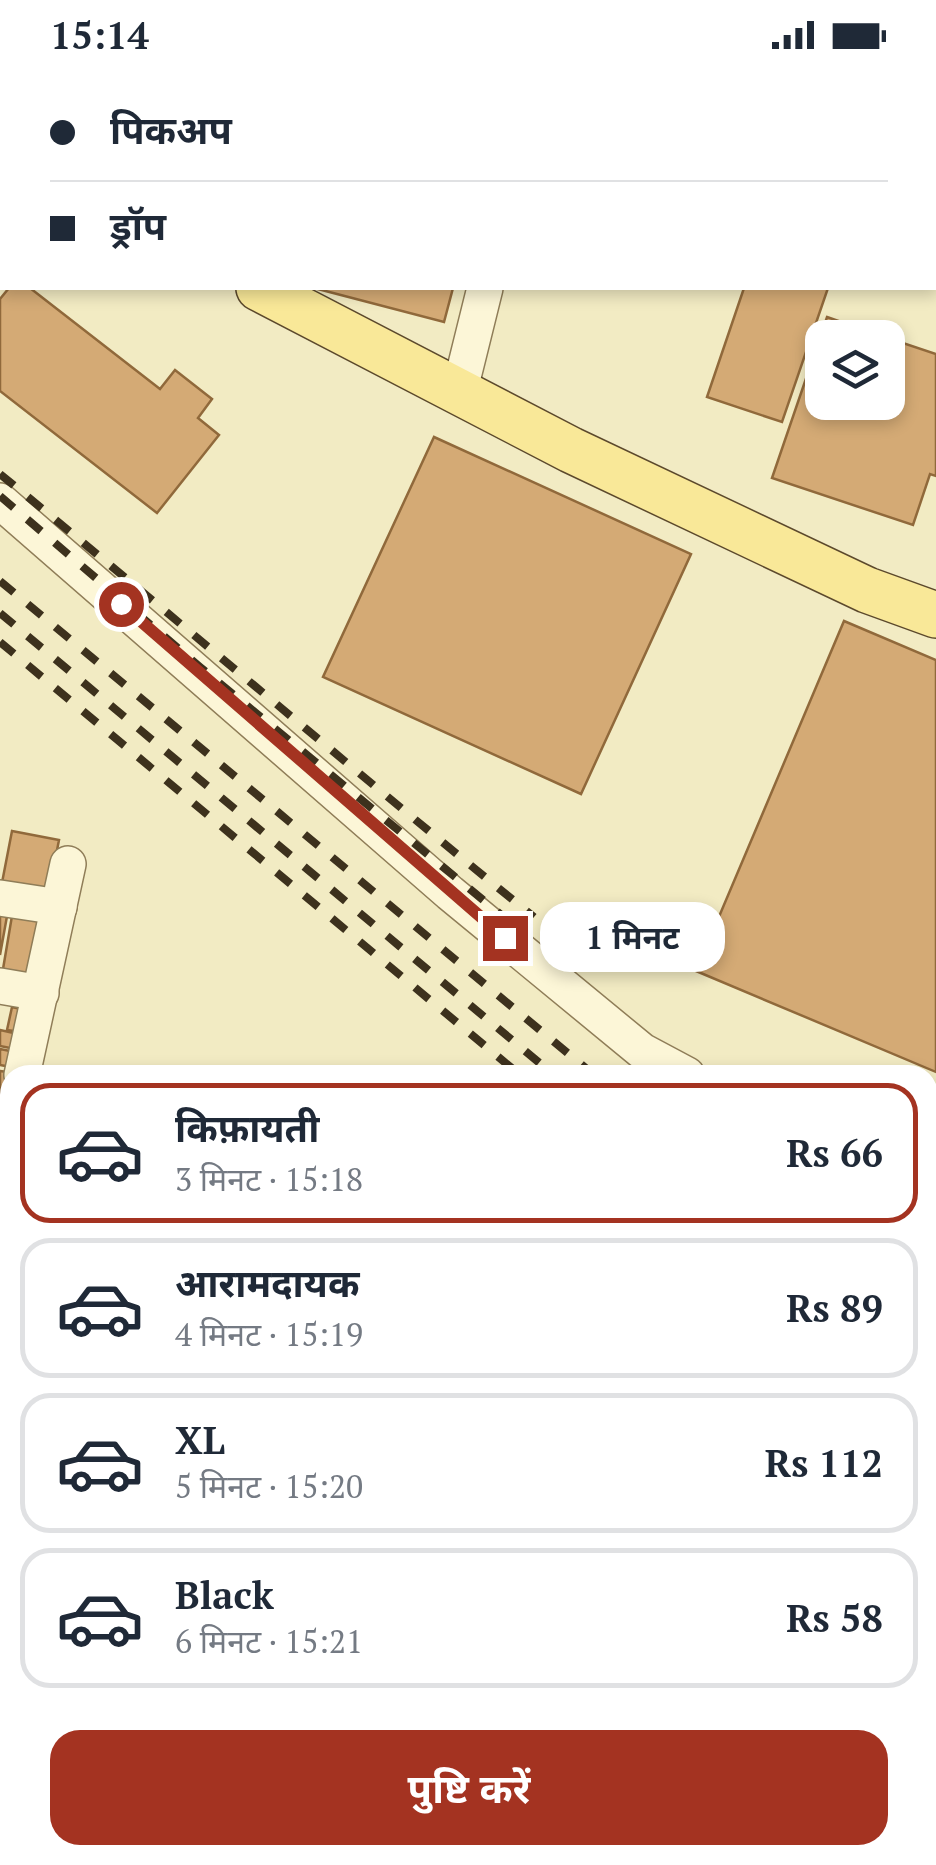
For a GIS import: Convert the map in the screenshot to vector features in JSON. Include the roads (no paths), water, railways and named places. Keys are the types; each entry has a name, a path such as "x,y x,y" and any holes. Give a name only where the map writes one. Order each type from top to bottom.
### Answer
{"main road":[{"path":"263,290 572,450 868,590 936,615"}],"street":[{"path":"459,393 485,290"},
{"path":"0,501 480,917 642,1051 668,1065"},
{"path":"24,1065 68,864"},
{"path":"0,898 59,907"},
{"path":"0,986 41,993"}],"railway":[{"path":"0,474 534,917"},
{"path":"0,496 200,667 522,932"},
{"path":"0,581 582,1065"},
{"path":"0,613 542,1065"},
{"path":"0,642 508,1065"}]}
